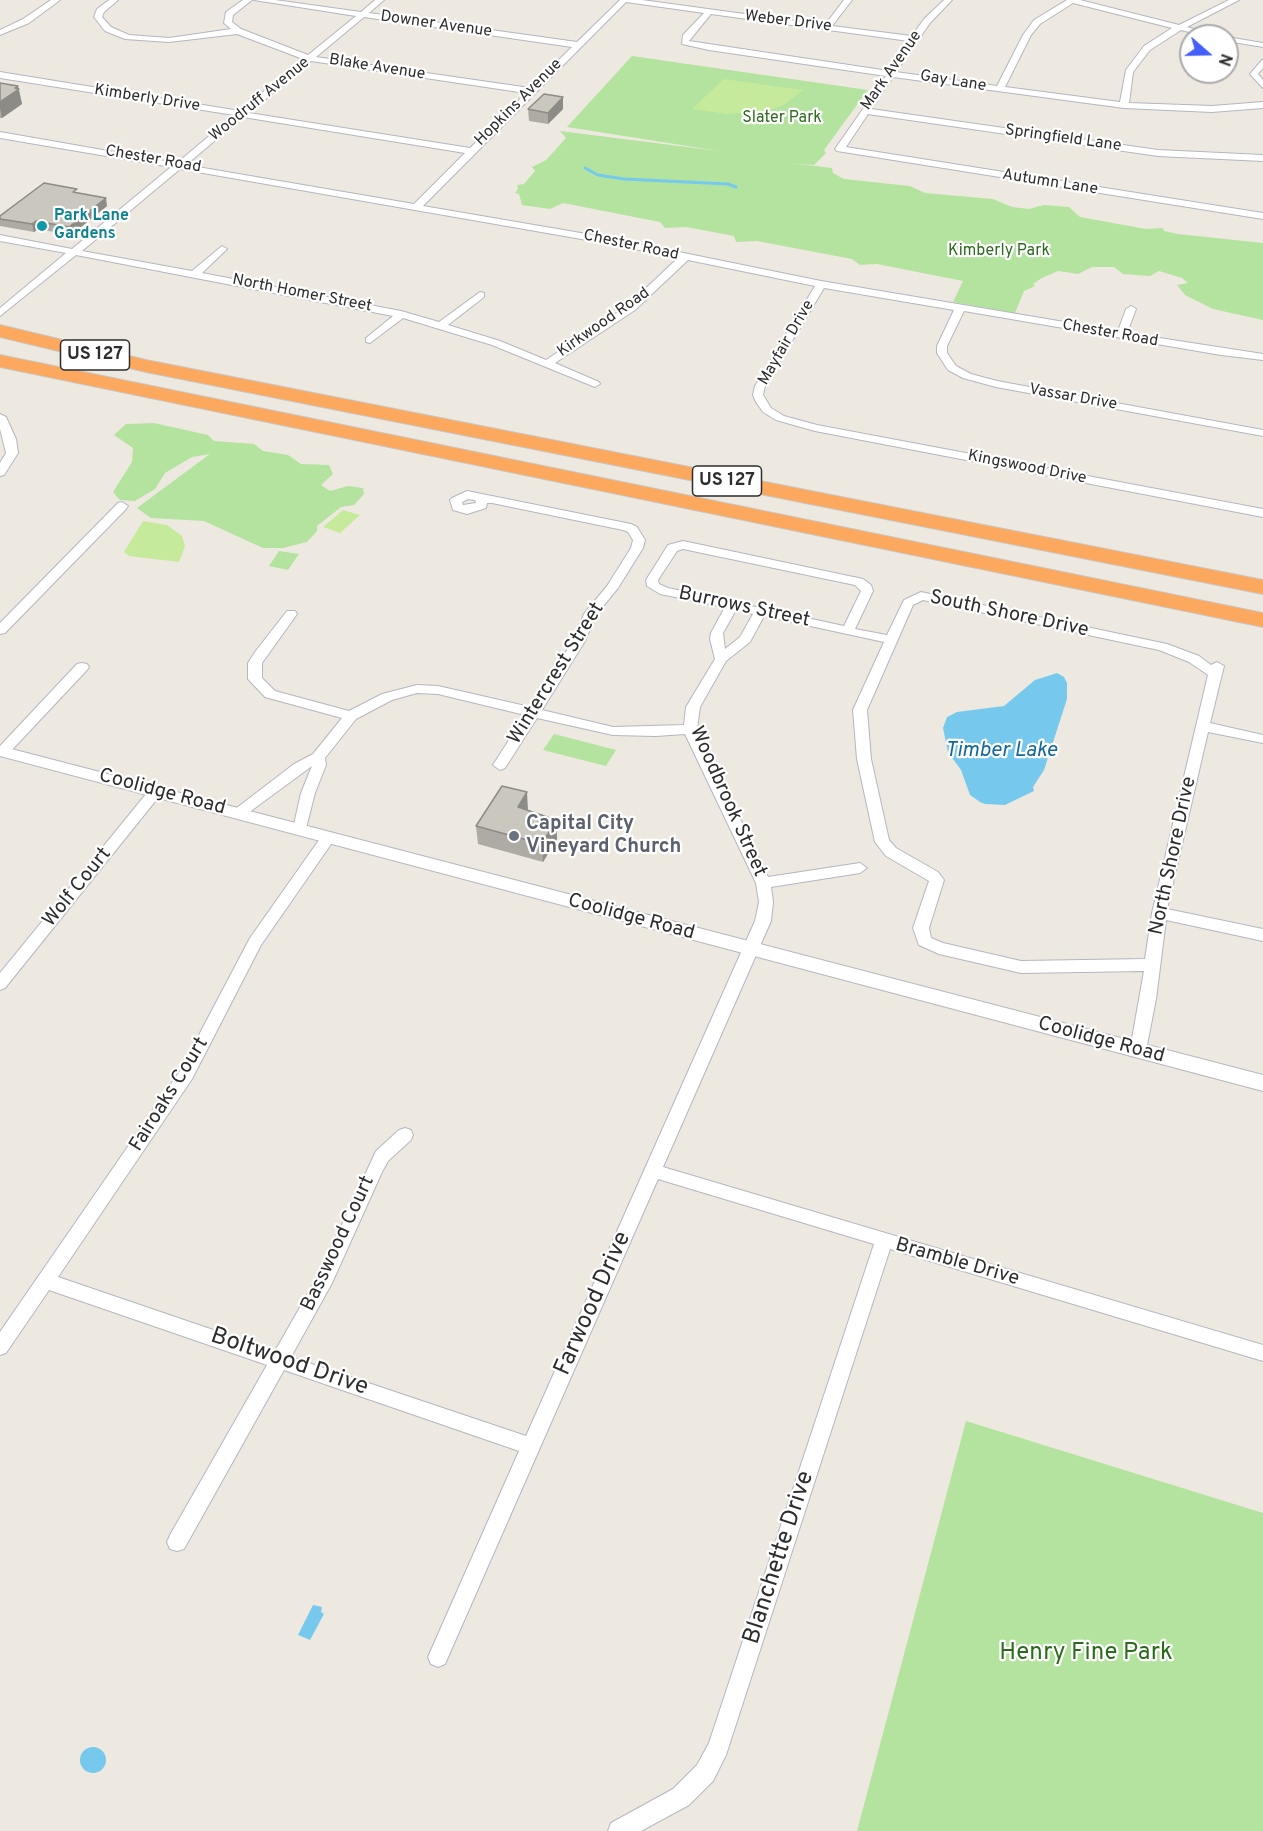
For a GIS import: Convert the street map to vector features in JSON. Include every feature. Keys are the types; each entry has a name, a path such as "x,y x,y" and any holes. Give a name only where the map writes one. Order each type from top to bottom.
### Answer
{"highway":[{"name":"US 127","path":"0,331 60,347 157,368 1263,587"},
{"name":"US 127","path":"0,361 1263,620"}],"street":[{"path":"0,33 26,21 57,0"},
{"path":"114,0 100,11 98,17 108,29 128,37 169,40 238,31"},
{"path":"238,31 228,23 226,18 248,0"},
{"name":"Downer Avenue","path":"258,0 578,45"},
{"name":"Woodruff Avenue","path":"0,313 380,0"},
{"name":"Weber Drive","path":"625,0 914,39"},
{"name":"Hopkins Avenue","path":"416,207 530,91 625,0"},
{"path":"827,27 848,0"},
{"name":"Mark Avenue","path":"839,146 914,39 948,0"},
{"path":"1000,89 1027,35 1037,22 1072,0 1179,27"},
{"path":"1185,24 1235,0"},
{"name":"Gay Lane","path":"709,12 686,37 685,42 1124,105 1212,109 1263,105"},
{"path":"1124,105 1129,72 1139,56 1156,41 1179,27"},
{"name":"Blake Avenue","path":"238,31 310,58 530,91"},
{"path":"1239,41 1263,45"},
{"path":"1263,62 1254,74 1263,84"},
{"name":"Kimberly Drive","path":"0,75 471,151"},
{"name":"Springfield Lane","path":"864,111 1158,153 1263,158"},
{"name":"Chester Road","path":"0,135 416,207 821,284 1121,336 1263,357"},
{"name":"Autumn Lane","path":"839,146 848,152 1263,216"},
{"name":"North Homer Street","path":"0,238 401,314 442,325 548,363 595,384"},
{"path":"195,274 222,249"},
{"name":"Kirkwood Road","path":"548,363 631,308 685,257"},
{"name":"Mayfair Drive","path":"791,422 767,410 758,395 760,386 821,284"},
{"path":"442,325 480,295"},
{"name":"Vassar Drive","path":"960,308 942,346 942,353 952,368 967,376 996,384 1263,432"},
{"path":"1121,336 1131,309"},
{"path":"370,340 401,314"},
{"path":"0,417 10,439 12,453 0,473"},
{"name":"Kingswood Drive","path":"791,422 1263,513"},
{"name":"Wintercrest Street","path":"482,500 492,499 627,527 633,530 639,540 637,548 612,588 590,614 579,641 500,765"},
{"path":"0,630 122,506"},
{"name":"Burrows Street","path":"848,631 867,591 867,588 859,582 683,545 672,548 652,580 653,586 732,605 848,631 891,640"},
{"name":"South Shore Drive","path":"1152,965 1021,967 939,948 924,941 921,928 937,880 891,852 882,842 860,726 860,710 908,603 914,598 926,597 1162,646 1217,668"},
{"path":"721,658 716,639 732,605"},
{"name":"Woodbrook Street","path":"751,950 766,911 763,883 690,729 693,707 721,658 740,645 761,611"},
{"path":"291,614 261,652 255,663 255,679 270,694 351,716"},
{"path":"716,639 726,647 740,645"},
{"path":"2,751 82,667"},
{"name":"North Shore Drive","path":"1138,1050 1159,913 1217,668"},
{"path":"239,813 299,767 318,758 351,716 387,697 424,688 613,731 656,732 690,729"},
{"path":"1203,726 1263,739"},
{"name":"Coolidge Road","path":"2,751 1263,1083"},
{"path":"300,829 308,793 319,765 318,758"},
{"name":"Wolf Court","path":"0,984 156,791"},
{"name":"Fairoaks Court","path":"0,1347 180,1085 255,942 329,837"},
{"path":"763,883 860,868"},
{"path":"1159,913 1263,935"},
{"name":"Farwood Drive","path":"438,1658 751,950"},
{"name":"Basswood Court","path":"177,1542 338,1257 374,1170 382,1156 405,1135"},
{"name":"Bramble Drive","path":"653,1171 883,1242 1263,1353"},
{"name":"Blanchette Drive","path":"619,1831 681,1797 705,1773 718,1747 883,1242"},
{"name":"Boltwood Drive","path":"46,1281 532,1447"}],"green space":[{"name":"Kimberly Park","path":"632,56 868,90 824,150 826,153 814,165 791,163 832,168 833,173 844,179 910,186 925,193 993,199 1012,207 1029,209 1044,205 1069,207 1080,217 1146,229 1163,228 1164,231 1178,234 1263,243 1263,320 1213,309 1185,295 1177,285 1188,283 1182,278 1159,271 1150,276 1123,274 1114,267 1092,267 1078,274 1058,271 1042,278 1033,284 1035,286 1024,291 1015,313 953,302 963,281 877,264 860,265 852,259 757,241 736,242 734,236 686,227 665,228 660,222 563,203 550,209 522,205 519,194 515,193 518,189 517,185 524,184 535,171 532,167 546,160 566,138 560,131 719,151 567,127"},
{"path":"724,79 803,90 784,105 767,111 728,114 692,109"},
{"path":"154,423 208,435 214,441 254,444 263,451 288,455 301,464 329,465 333,474 321,485 330,491 348,486 363,488 364,494 354,505 341,507 317,526 317,531 307,542 283,548 263,548 204,521 151,518 137,508 210,454 192,457 165,473 155,489 135,501 120,500 113,492 132,462 133,448 114,435 126,424"},
{"path":"343,510 360,515 340,533 323,527"},
{"path":"143,521 167,525 182,536 185,546 179,562 129,556 124,552"},
{"path":"279,551 299,554 288,570 269,566"},
{"path":"554,734 616,750 606,766 543,750"},
{"name":"Henry Fine Park","path":"966,1421 1263,1513 1263,1831 857,1831"}],"water":[{"name":"Timber Lake","path":"1057,673 1064,677 1067,683 1067,699 1044,770 1033,787 1034,791 1005,805 980,802 970,795 961,770 948,752 943,728 947,717 957,712 1004,706 1035,680"},
{"path":"313,1605 322,1607 321,1612 324,1614 310,1640 298,1635"},
{"path":"93,1747 102,1751 106,1760 102,1769 93,1773 84,1769 80,1760 84,1751"}],"building":[{"path":"0,83 18,86 15,88 19,89 0,102"},
{"path":"544,94 563,97 548,113 528,109"},
{"path":"44,183 77,189 73,192 106,198 69,227 36,221 32,224 0,219 0,216"},
{"path":"502,786 527,792 518,807 556,820 542,844 476,826"}],"waterway":[{"path":"585,168 598,175 624,179 728,184 736,187"}],"place":[{"name":"Park Lane Gardens","path":"42,226"},
{"name":"Capital City Vineyard Church","path":"514,836"}],"park label":[{"name":"Slater Park","path":"782,119"}]}
